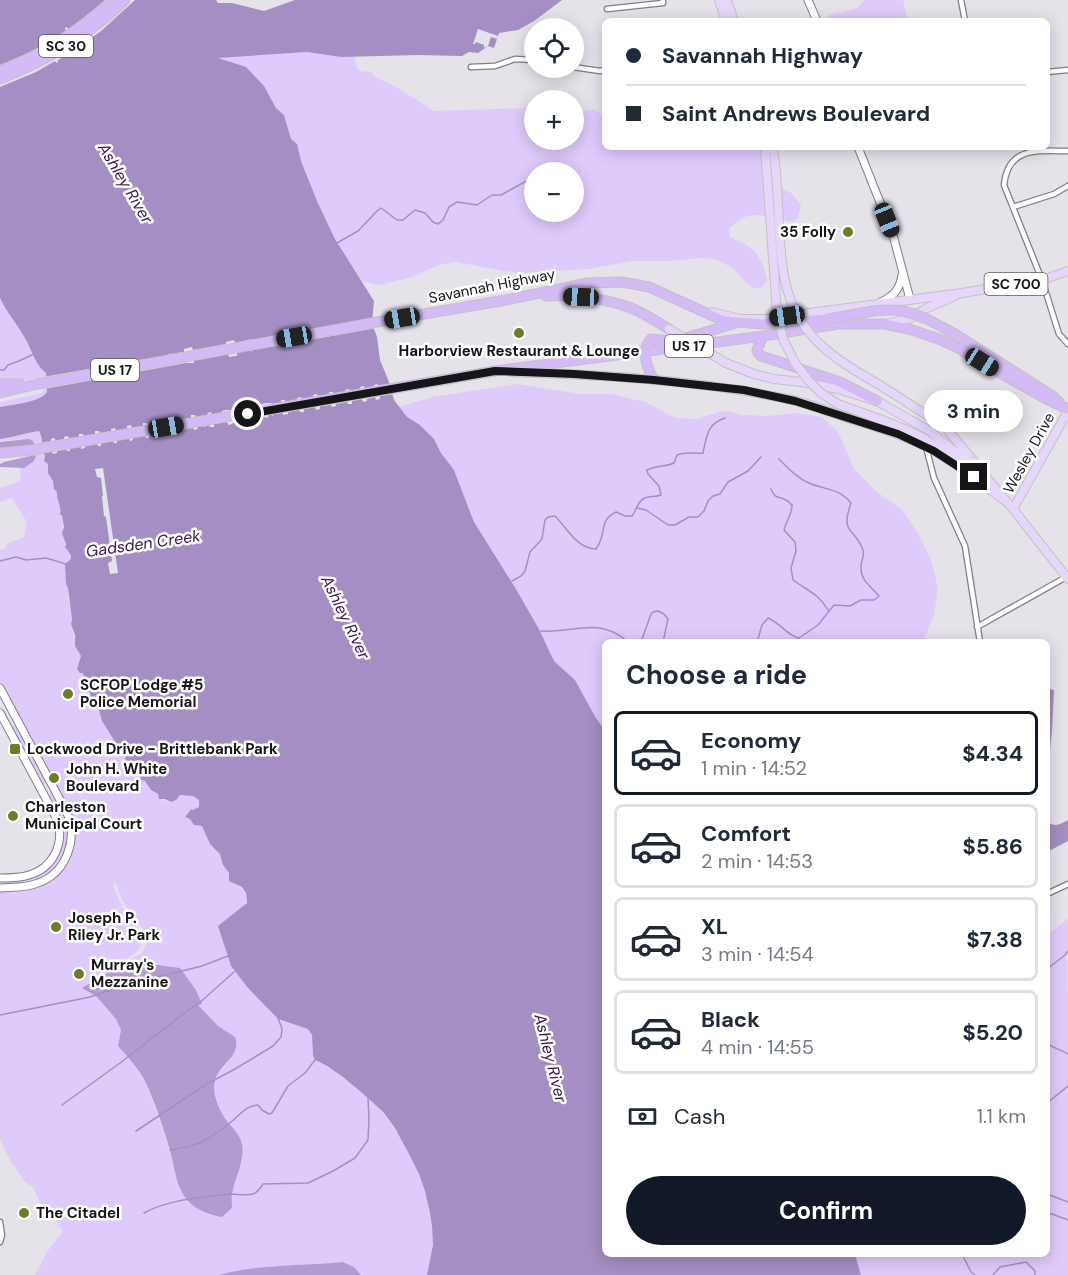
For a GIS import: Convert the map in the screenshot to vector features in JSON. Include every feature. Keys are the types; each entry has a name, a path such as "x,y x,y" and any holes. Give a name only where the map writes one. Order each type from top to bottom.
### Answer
{"highway":[{"name":"SC 30","path":"0,70 65,38 113,0"},
{"name":"SC 30","path":"0,79 37,63 74,41 95,27 125,0"},
{"name":"Savannah Highway","path":"0,393 36,384 506,300 588,283 622,282 649,287 724,321 763,324 895,310 922,317 955,334 1051,395 1068,410"},
{"path":"506,300 548,296 600,300 633,309 669,329"},
{"path":"654,380 646,365 646,345 651,339 679,340 742,323"},
{"name":"US 17","path":"0,453 32,450 495,371 838,324 884,324 909,328 939,339 1068,410"},
{"path":"763,336 757,350 761,356 840,382 877,401"},
{"path":"0,384 36,384"},
{"path":"0,459 32,450"}],"main road":[{"path":"719,0 725,18"},
{"path":"727,0 733,18"},
{"path":"808,0 816,18"},
{"path":"765,150 777,312 783,339 795,363 808,381 821,393 838,404 921,436 946,452 1004,500"},
{"path":"773,150 782,270 790,300 799,318 809,332 833,355 945,427 1067,577"},
{"path":"859,150 893,235 910,299 911,307 905,320 884,324"},
{"path":"877,303 893,296 898,290 903,269"},
{"name":"SC 700","path":"695,309 740,319 764,319 962,293 1042,280 1068,271"},
{"name":"SC 700","path":"905,320 962,293"},
{"path":"669,329 726,363 754,374 838,389 877,401 930,431 985,476"},
{"path":"495,371 654,380 744,390 795,401 898,434 930,449 974,477"},
{"name":"Wesley Drive","path":"1013,509 1068,410"},
{"path":"0,688 53,786 71,825 70,843 65,861 57,870 39,883 0,888"},
{"path":"0,713 58,821 60,842 55,855 45,868 27,876 0,879"},
{"path":"7,726 17,720"},
{"path":"42,792 53,786"}],"street":[{"path":"961,0 964,18"},
{"path":"607,9 663,1"},
{"path":"471,67 495,66 515,58 524,59"},
{"path":"584,69 602,70"},
{"path":"1050,72 1068,70"},
{"path":"1068,150 1023,154 1011,162 1004,185 1042,280 1059,334 1068,344"},
{"path":"1013,207 1054,194 1068,186"},
{"path":"930,449 928,459 934,478 965,546 979,639"},
{"path":"928,459 930,449"},
{"path":"977,627 1067,577"},
{"path":"1050,893 1068,884"},
{"path":"0,1222 2,1235 0,1242"}],"shaded area":[{"path":"864,0 903,0 907,18 830,18 829,15 858,8"},
{"path":"307,52 341,57 354,56 357,68 362,72 370,71 376,77 434,111 524,108 524,150 584,150 584,111 594,109 602,115 602,150 760,150 771,180 778,187 791,193 801,205 798,218 793,222 752,215 744,217 729,229 730,237 751,248 761,261 767,282 760,289 748,284 733,268 715,259 701,258 632,261 588,269 524,273 456,262 439,265 412,277 380,285 362,281 339,246 317,201 301,161 297,144 291,139 284,115 216,58"},
{"path":"0,298 37,362 46,373 46,377 0,381"},
{"path":"517,384 580,394 611,394 645,402 675,418 697,419 730,411 742,415 768,416 796,413 822,417 838,432 854,469 877,492 902,510 918,533 931,560 938,588 934,615 924,639 602,639 602,726 575,680 555,662 516,589 474,522 454,470 434,439 398,407 432,397"},
{"path":"44,388 47,388 47,392 38,399 0,407 0,402 42,393"},
{"path":"40,431 42,443 35,445 28,439 0,441 0,439"},
{"path":"32,440 35,445 0,449 0,442"},
{"path":"43,452 44,461 48,464 57,492 65,548 71,556 68,597 71,624 77,650 81,656 77,669 85,676 84,686 90,692 102,721 117,745 137,770 141,780 146,782 159,798 168,802 175,801 180,795 193,796 199,800 199,807 191,809 186,814 196,825 202,826 220,854 232,883 241,887 245,893 246,902 243,911 225,946 231,965 243,982 276,1018 308,1029 312,1036 315,1060 336,1072 356,1088 396,1129 416,1166 429,1205 433,1244 427,1275 361,1275 354,1267 343,1262 264,1267 218,1275 35,1275 47,1252 63,1231 42,1207 33,1187 25,1182 10,1160 0,1139 0,891 39,885 69,857 67,809 0,683 0,550 5,549 7,544 24,537 27,522 12,498 0,502 0,488 21,480 19,458","holes":["116,883 122,899 140,925 146,940 145,948 128,961 127,958 140,947 142,937 121,905 113,885","196,990 201,1003 197,1005 218,1027 235,1037 227,1064 218,1075 215,1091 217,1103 222,1114 230,1123 243,1158 231,1194 232,1208 222,1217 209,1215 196,1208 175,1176 162,1127 146,1083 118,1046 121,1030 116,1019 96,996"]},
{"path":"35,455 34,461 24,468 0,467 0,464 4,462"},
{"path":"14,725 17,726 46,779 45,784 41,784 12,730"},
{"path":"51,793 62,811 68,828 68,841 59,863 42,878 31,882 3,883 45,871 57,857 63,834 48,796"},
{"path":"1068,919 1068,951 1066,953 1068,972 1068,1275 861,1275 856,1257 1050,1257 1050,933"},
{"path":"127,961 180,968 196,990 202,1004 198,1005 218,1026 235,1037 233,1055 217,1075 214,1086 220,1109 239,1136 243,1151 233,1188 232,1208 222,1217 200,1210 183,1194 163,1127 146,1083 137,1068 118,1046 121,1030 116,1019 96,996 82,988"},
{"path":"343,1262 354,1267 361,1275 218,1275 264,1267"}],"water":[{"name":"Ashley River","path":"0,0 216,0 218,3 232,3 264,11 295,0 562,0 538,18 524,18 524,27 518,30 499,33 494,48 488,46 478,53 469,52 462,56 341,57 307,52 218,58 246,67 264,86 276,108 284,115 291,139 297,144 301,161 317,201 335,239 374,301 372,323 377,337 380,360 394,400 407,417 420,425 434,439 454,470 474,522 516,589 555,662 575,680 602,726 602,1257 856,1257 861,1275 427,1275 433,1245 430,1213 419,1174 395,1128 384,1113 368,1098 343,1077 315,1060 312,1035 308,1029 278,1019 248,988 231,966 218,926 247,903 246,893 242,887 229,881 229,873 223,865 220,854 210,844 202,826 194,825 190,819 185,817 191,809 199,807 199,800 193,796 180,795 171,802 159,799 158,794 141,780 137,770 125,759 126,755 102,721 99,710 93,706 90,692 85,691 86,682 83,673 77,669 81,656 75,646 66,584 65,564 71,556 65,548 62,533 64,527 57,492 48,473 48,464 44,461 45,456 39,431 0,439 0,407 32,401 47,392 46,373 37,362 0,298"},
{"path":"1050,689 1054,690 1050,750"},
{"path":"1068,820 1068,841 1050,850 1050,823 1058,825"}],"pier":[{"path":"106,0 135,0 101,31 80,46 81,48 58,60 57,63 55,61 36,72 0,87 0,65 45,44 46,40 48,42 66,31 66,27 69,29"},
{"path":"478,29 498,36 497,39 491,37 488,46 484,48 484,45 476,42 473,44"},
{"path":"376,318 377,328 252,350 252,352 250,350 237,353 237,356 229,357 228,354 194,360 194,363 44,389 43,377 184,352 184,349 192,347 193,350 226,344 234,340 235,343"},
{"path":"378,384 378,387 393,384 395,394 380,396 380,399 376,400 375,397 363,402 362,399 352,401 352,404 347,402 332,407 331,405 320,406 320,409 316,410 315,407 304,409 304,412 299,410 283,415 283,413 269,415 266,418 263,416 234,421 228,425 226,422 214,424 214,427 209,425 197,427 198,429 194,430 193,428 181,430 178,433 177,430 165,432 165,435 161,433 149,435 149,438 145,436 133,438 130,441 129,438 117,440 117,443 113,441 101,443 101,446 97,444 81,449 81,447 70,448 70,451 57,450 57,453 53,454 52,451 40,453 39,449 39,443 55,438 55,441 68,436 69,438 79,437 79,434 84,436 95,434 95,431 100,433 115,428 116,431 127,429 127,426 131,425 132,428 143,426 143,423 148,425 163,420 164,423 175,421 175,418 179,417 180,420 191,418 191,415 204,416 211,412 212,415 226,410 261,406 266,403 281,403 281,400 286,402 301,397 302,399 313,398 313,395 317,394 318,397 329,395 329,392 334,394 349,389 350,391 360,390 360,387 364,386 365,389"},
{"path":"103,468 118,573 110,574 108,563 112,561 104,516 101,478 97,477 95,469"}],"waterway":[{"path":"337,243 358,231 381,208 397,220 403,220 415,210 425,213 438,224 443,220 449,207 457,202 477,205 492,195 501,195 524,182"},
{"path":"0,370 34,354"},
{"path":"512,581 525,571 530,552 542,539 545,520 548,517 555,516 578,542 583,546 596,549 608,517 616,512 632,516 642,499 661,495 659,486 647,470 674,463 677,455 703,453 711,427 725,418"},
{"path":"637,508 646,510 668,525 675,525 689,517 698,517 713,496 720,494 728,482 748,471 761,457"},
{"path":"779,459 809,483 837,492 851,503 847,520 848,526 863,550 861,573 879,596 874,600 861,600 850,606 834,605 818,625 798,639"},
{"path":"771,489 775,496 787,500 792,505 784,530 795,542 796,551 791,568 793,580 817,596 828,610"},
{"name":"Gadsden Creek","path":"0,561 16,557 26,560 46,558 66,564"},
{"path":"642,639 651,614 658,611 668,619 664,639"},
{"path":"758,639 762,625 768,618 798,638"},
{"path":"541,631 597,628 617,634 624,639"},
{"path":"1050,967 1068,951"},
{"path":"0,1015 90,997 126,985 202,966 228,956"},
{"path":"62,1105 197,1005 234,972"},
{"path":"136,1131 207,1084 273,1046 281,1037 282,1029 278,1018"},
{"path":"1050,1045 1068,1054"},
{"path":"170,1150 203,1141 250,1107 258,1105 262,1110 269,1114 272,1113 288,1086 305,1073 315,1060"},
{"path":"1050,1101 1068,1086"},
{"path":"144,1213 154,1208 186,1200 230,1194 253,1194 263,1184 308,1183 333,1171 355,1158 368,1140 368,1097"},
{"path":"1050,1195 1068,1202"},
{"path":"1050,1214 1068,1220"},
{"path":"964,1257 975,1275"},
{"path":"993,1275 1000,1267 1026,1262 1035,1271 1035,1275"}],"place":[{"name":"35 Folly","path":"848,232"},
{"name":"Harborview Restaurant & Lounge","path":"519,333"},
{"name":"SCFOP Lodge #5 Police Memorial","path":"68,694"},
{"name":"Lockwood Drive - Brittlebank Park","path":"15,749"},
{"name":"John H. White Boulevard","path":"54,778"},
{"name":"Charleston Municipal Court","path":"13,816"},
{"name":"Joseph P. Riley Jr. Park","path":"56,927"},
{"name":"Murray's Mezzanine","path":"79,974"},
{"name":"The Citadel","path":"24,1213"}],"route":[{"path":"248,414 495,371 654,380 744,390 795,401 898,434 934,451 974,477"}]}
